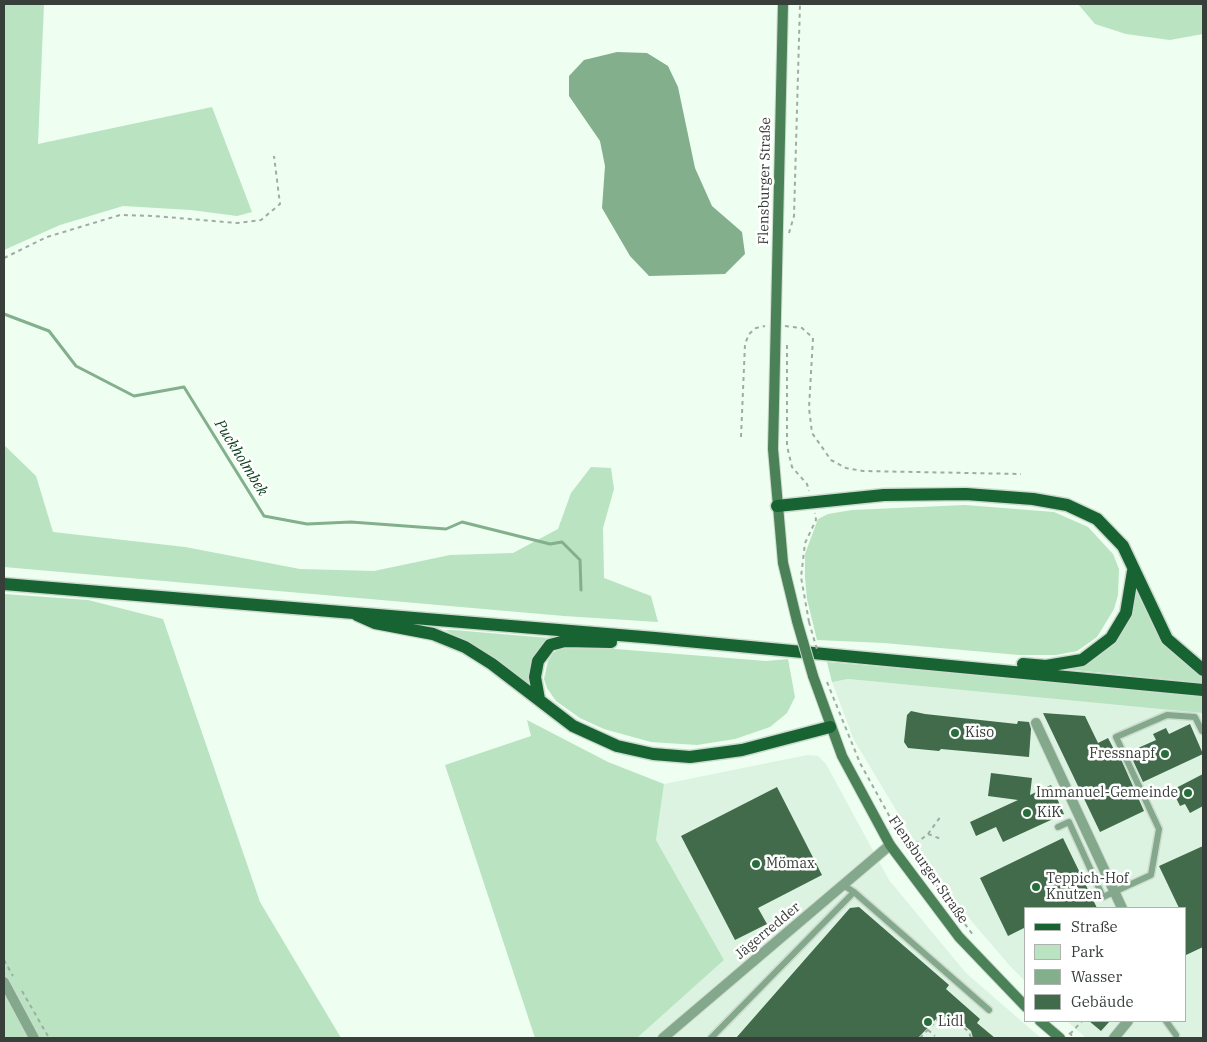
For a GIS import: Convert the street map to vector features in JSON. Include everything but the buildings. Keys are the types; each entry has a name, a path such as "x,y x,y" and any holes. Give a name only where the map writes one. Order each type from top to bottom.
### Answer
{"main road":[{"path":"777,506 884,495 966,494 1033,499 1067,505 1098,518 1123,546 1168,639 1203,670"},
{"path":"966,667 980,662 1046,666 1082,660 1111,638 1126,613 1134,570"},
{"path":"4,584 349,611 655,638 1203,690"},
{"path":"349,611 375,623 433,634 464,647 539,699 550,711 574,726 618,746 654,754 690,757 742,750 830,726"},
{"path":"539,699 535,677 538,661 550,645 565,641 638,642 655,638"}],"street":[{"name":"Flensburger Straße","path":"783,4 777,198 782,326 775,358 773,449 784,563 797,622 813,676 842,756 890,845 959,937 1024,1005"},
{"path":"1036,722 1122,907"},
{"name":"Jägerredder","path":"663,1038 890,845"},
{"path":"4,982 34,1038"},
{"path":"1114,1038 1127,1022"},
{"path":"1043,1023 1051,1038"},
{"path":"1043,1023 1060,1038"}],"lane":[{"path":"1058,826 1069,822 1103,897 1151,875 1159,829 1116,737 1167,715 1195,717 1202,731"},
{"path":"843,885 854,892 989,1010"},
{"path":"711,1038 854,892"},
{"path":"1167,1022 1176,1035"}],"path":[{"path":"789,233 794,206 800,4"},
{"path":"4,258 47,237 120,215 237,223 261,220 280,204 274,156"},
{"path":"782,326 787,335"},
{"path":"741,437 745,344 749,334 756,328 782,326 802,328 813,338 809,408 812,432 831,460 846,468 863,471 1021,474"},
{"path":"787,344 787,446 792,467 807,484 816,520 805,543 801,577 809,622 820,658"},
{"path":"825,676 860,763 909,849 974,936"},
{"path":"909,849 928,834 941,816"},
{"path":"928,834 941,839"},
{"path":"4,960 49,1038"},
{"path":"920,1038 939,1018 952,1019 969,1032 971,1038"},
{"path":"1070,1034 1081,1022"},
{"path":"928,1030 935,1036"}],"shaded area":[{"path":"848,679 1203,712 1203,1038 1086,1038 1068,1022 1187,1022 1187,907 1024,907 1024,980 973,923 929,865 854,740 832,682"},
{"path":"807,755 818,756 826,764 889,880 966,973 1041,1038 637,1038 724,960 656,840 664,784"}],"green space":[{"path":"4,4 44,4 38,144 212,107 252,212 237,216 191,210 123,206 60,225 4,250"},
{"path":"1078,4 1203,4 1203,34 1170,40 1126,34 1095,24"},
{"path":"4,445 36,476 53,532 185,547 300,569 374,571 450,555 513,553 558,529 571,493 591,467 611,468 614,489 603,528 604,578 651,596 658,622 564,616 4,567"},
{"path":"965,505 1054,512 1088,527 1113,554 1119,569 1118,595 1114,609 1097,637 1077,651 1056,655 1019,655 884,643 817,640 807,599 805,554 818,519 828,514 852,510"},
{"path":"1136,584 1158,632 1171,652 1203,678 1203,683 1064,669 1101,650"},
{"path":"4,594 88,600 163,619 260,902 341,1038 4,1038"},
{"path":"445,630 549,638 535,654 530,668 529,686 483,651"},
{"path":"578,646 766,661 788,659 795,697 787,713 770,727 735,739 697,745 651,742 604,729 580,718 556,701 547,688 544,679 548,661 553,653 564,647"},
{"path":"827,662 1203,695 1203,713 848,679 832,682"},
{"path":"527,720 608,762 664,784 656,840 724,960 637,1038 535,1038 445,765 531,736"}],"water":[{"path":"617,52 647,53 668,66 678,87 695,168 712,206 742,232 745,254 725,274 649,276 630,256 602,208 605,166 600,141 569,96 569,76 584,60"}],"waterway":[{"name":"Puckholmbek","path":"4,314 49,331 76,366 134,396 184,387 264,516 307,524 351,522 446,529 462,522 550,544 562,542 580,560 581,590"}],"place":[{"name":"Kiso","path":"955,733"},
{"name":"Fressnapf","path":"1165,754"},
{"name":"Immanuel-Gemeinde","path":"1188,793"},
{"name":"KiK","path":"1027,813"},
{"name":"Mömax","path":"756,864"},
{"name":"Teppich-Hof Knutzen","path":"1036,887"},
{"name":"Lidl","path":"928,1022"}]}
